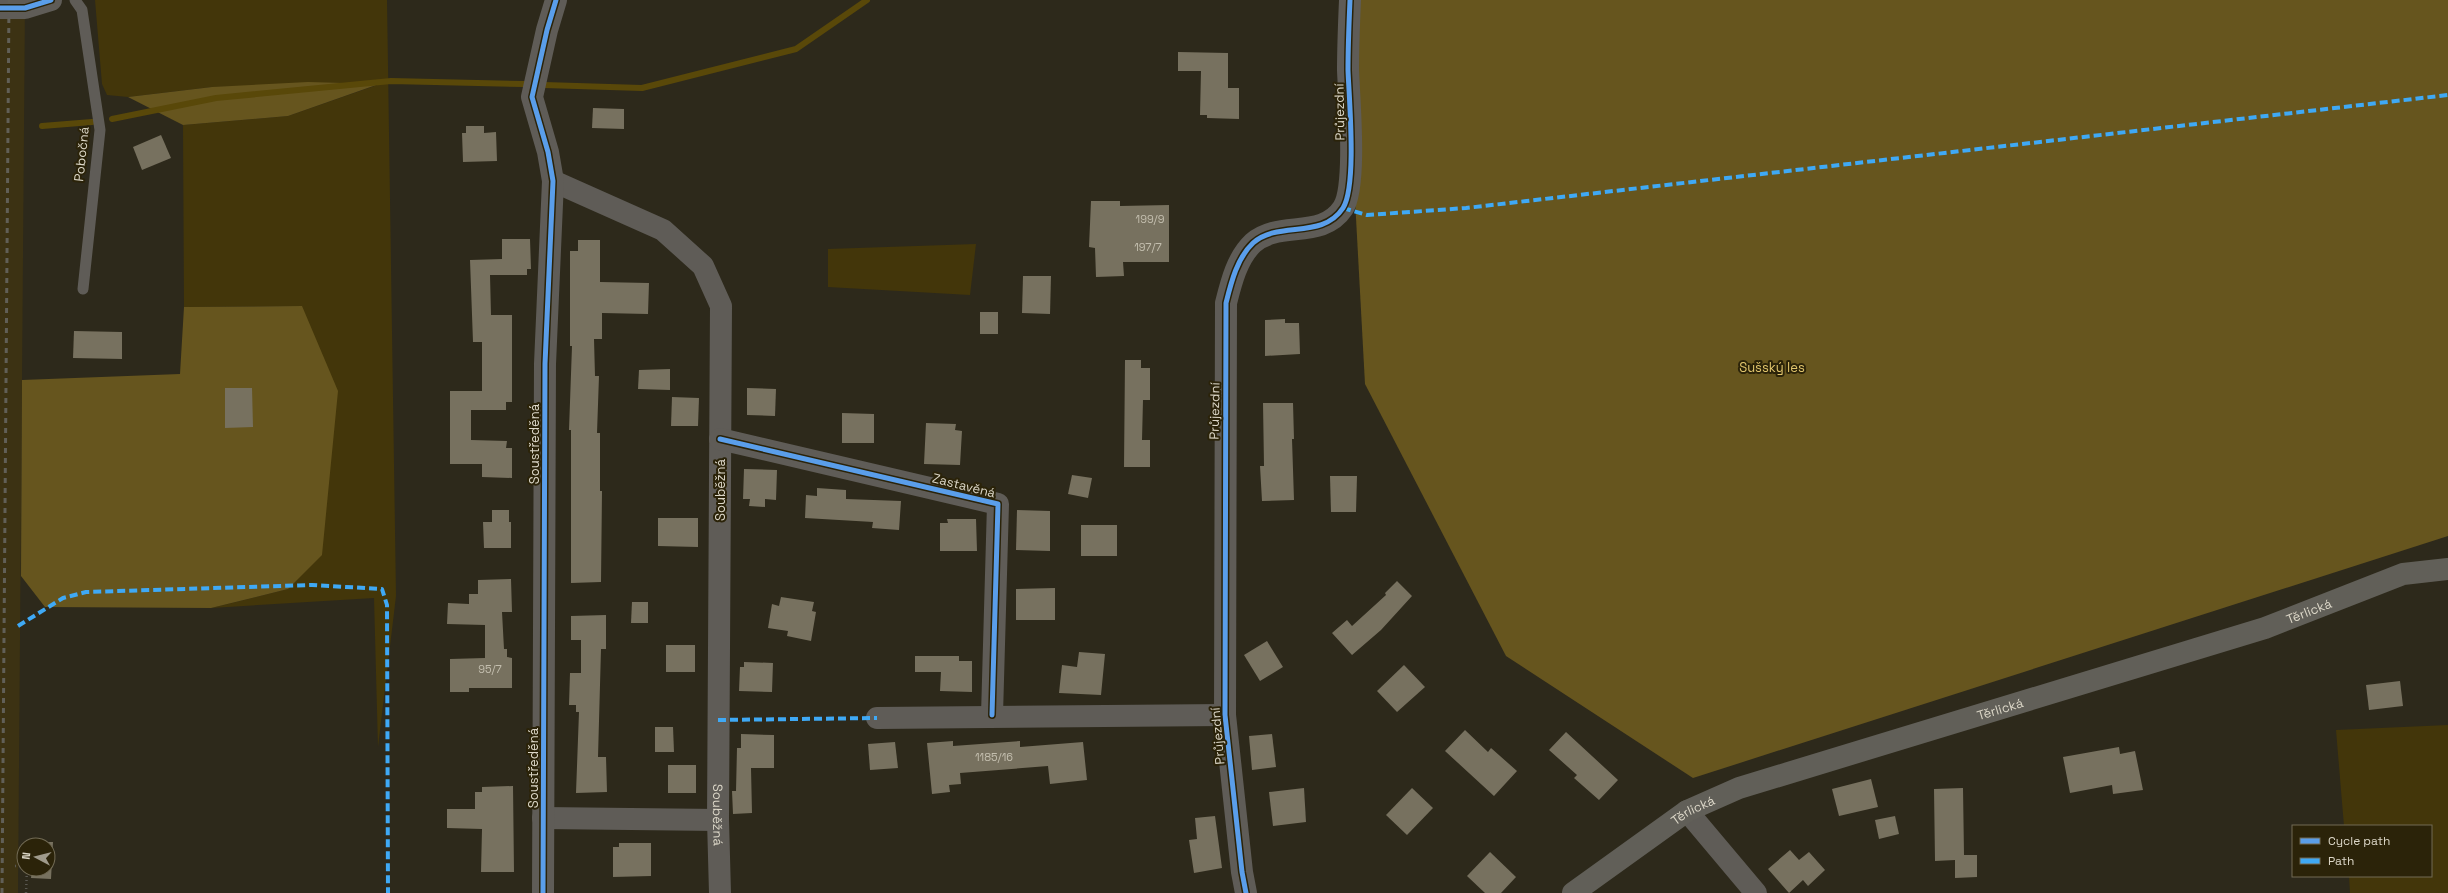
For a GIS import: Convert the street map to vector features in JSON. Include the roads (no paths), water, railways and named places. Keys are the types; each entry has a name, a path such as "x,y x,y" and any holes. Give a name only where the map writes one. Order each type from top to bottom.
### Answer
{"main road":[{"name":"Těrlická","path":"1573,893 1687,811 1739,788 2265,628 2403,574 2448,569"}],"street":[{"path":"0,8 25,8 51,0"},
{"name":"Soustředěná","path":"543,893 545,364 553,181 548,152 532,97 547,30 556,0"},
{"name":"Průjezdní","path":"1246,893 1242,872 1225,715 1226,303 1232,282 1242,259 1253,243 1266,234 1278,231 1308,229 1329,222 1344,208 1348,188 1352,123 1348,70 1350,0"},
{"name":"Souběžná","path":"553,181 662,230 703,266 721,306 718,820 720,893"},
{"name":"Zastavěná","path":"720,439 998,504 992,715"},
{"path":"877,718 992,715 1225,715"},
{"path":"1687,811 1756,893"},
{"path":"543,818 718,820"}],"lane":[{"name":"Pobočná","path":"75,0 82,10 100,130 83,289"}],"waterway":[{"path":"544,85 642,88 796,49 867,0"},
{"path":"112,119 216,98 391,81 524,84"},
{"path":"42,126 92,122"}],"railway":[{"path":"2,893 9,0"}],"park label":[{"name":"Sušský les","path":"1772,367"}]}
